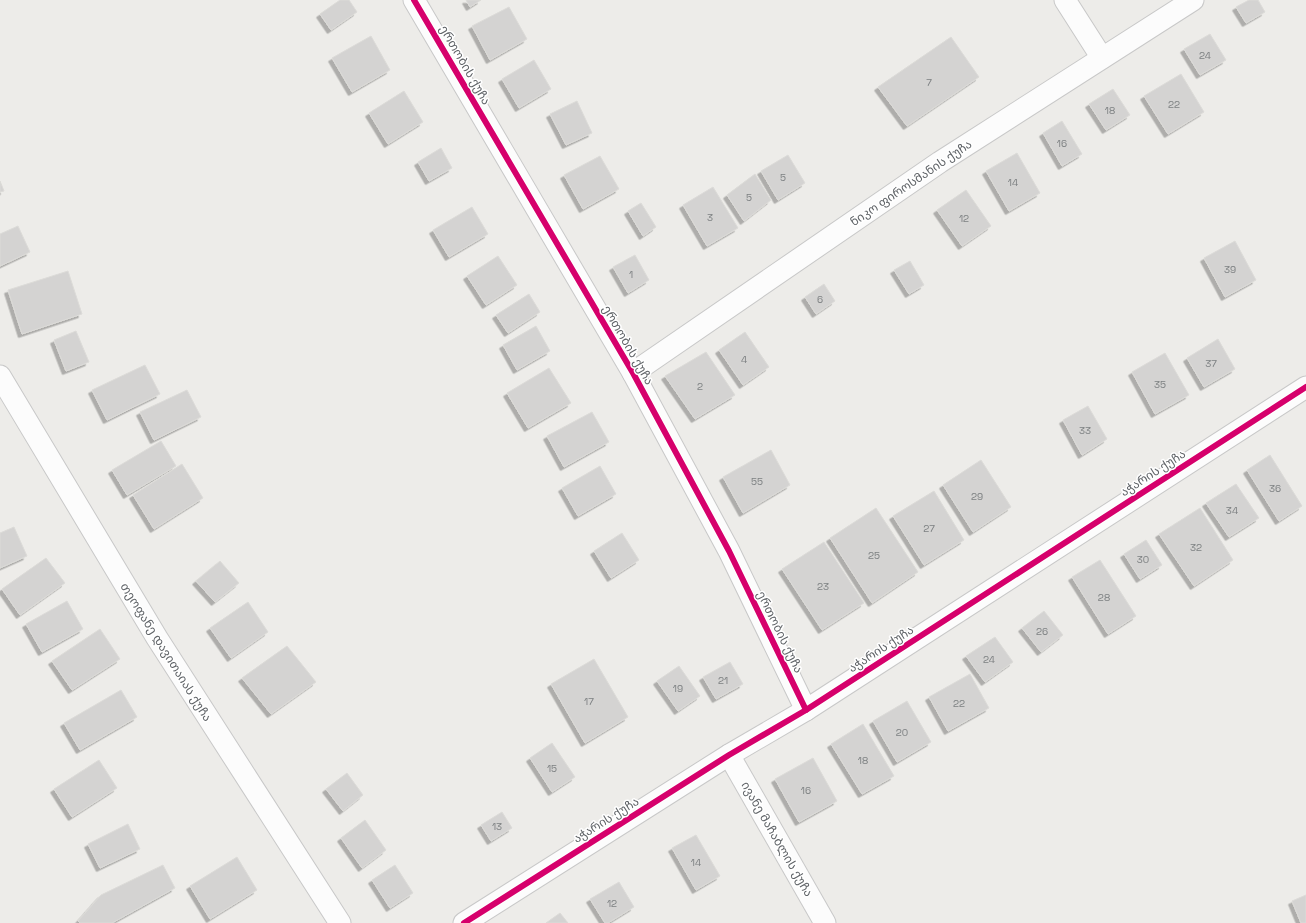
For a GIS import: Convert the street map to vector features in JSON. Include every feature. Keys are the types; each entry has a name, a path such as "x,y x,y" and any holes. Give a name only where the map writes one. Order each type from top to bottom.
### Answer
{"street":[{"name":"ერთობის ქუჩა","path":"414,0 633,373 728,551 806,710"},
{"path":"1065,0 1102,58"},
{"name":"ნიკო ფიროსმანის ქუჩა","path":"633,373 933,167 1193,0"},
{"name":"თეოფანე დავითაიას ქუჩა","path":"0,376 157,638 340,923"},
{"name":"აჭარის ქუჩა","path":"464,923 729,755 806,710 1306,387"},
{"name":"ივანე მაჩაბლის ქუჩა","path":"729,755 825,923"}],"building":[{"path":"340,0 349,0 357,12 331,30 320,14"},
{"path":"466,0 481,0 470,7"},
{"path":"1249,0 1258,0 1265,12 1246,23 1236,7"},
{"path":"509,7 527,39 490,60 472,26"},
{"path":"1210,34 1226,60 1200,75 1184,49"},
{"path":"371,36 390,70 352,92 332,58"},
{"path":"951,37 979,77 907,126 878,87"},
{"path":"534,60 551,89 519,108 502,79"},
{"path":"1181,74 1204,112 1168,134 1144,96"},
{"path":"1113,89 1130,115 1106,130 1089,104"},
{"path":"404,91 423,122 388,144 369,113"},
{"path":"577,101 592,133 566,145 550,114"},
{"path":"1062,121 1082,154 1062,166 1043,133"},
{"path":"441,148 452,168 429,181 418,162"},
{"path":"1017,153 1040,193 1009,211 986,171"},
{"path":"788,155 805,183 778,200 761,171"},
{"path":"600,156 619,189 583,209 564,175"},
{"path":"755,174 771,200 744,221 727,195"},
{"path":"0,181 4,191 0,192"},
{"path":"713,187 738,228 707,246 683,205"},
{"path":"966,190 991,226 962,246 937,210"},
{"path":"641,203 656,227 643,236 628,211"},
{"path":"472,207 488,234 449,257 433,230"},
{"path":"18,226 30,252 0,266 0,234"},
{"path":"1235,241 1256,280 1225,297 1204,258"},
{"path":"635,255 649,280 628,293 613,267"},
{"path":"498,256 517,285 486,305 467,276"},
{"path":"910,261 924,285 909,294 894,270"},
{"path":"68,271 82,314 22,334 8,290"},
{"path":"824,284 835,301 816,314 805,297"},
{"path":"529,294 540,312 508,333 496,315"},
{"path":"536,326 550,351 517,370 503,345"},
{"path":"76,331 89,362 66,371 54,340"},
{"path":"745,332 769,367 743,385 719,350"},
{"path":"1218,339 1235,369 1204,387 1187,358"},
{"path":"706,352 735,395 695,419 665,376"},
{"path":"1165,353 1189,395 1155,414 1132,372"},
{"path":"145,365 160,394 107,420 92,390"},
{"path":"549,368 571,403 528,428 507,393"},
{"path":"187,390 201,417 154,440 140,412"},
{"path":"1088,406 1107,439 1082,455 1063,420"},
{"path":"592,412 609,442 564,467 547,436"},
{"path":"161,441 176,466 127,495 112,470"},
{"path":"771,450 790,485 743,513 723,477"},
{"path":"1270,455 1302,506 1279,521 1247,470"},
{"path":"981,460 1011,507 973,532 943,485"},
{"path":"182,464 203,498 154,529 133,495"},
{"path":"600,466 616,494 578,516 562,488"},
{"path":"1236,484 1259,518 1229,537 1206,503"},
{"path":"934,491 964,540 924,565 893,516"},
{"path":"876,508 918,572 872,603 830,538"},
{"path":"1200,508 1233,560 1194,586 1159,534"},
{"path":"14,527 27,556 0,568 0,533"},
{"path":"622,533 639,560 611,578 594,551"},
{"path":"1146,540 1162,565 1140,579 1124,554"},
{"path":"824,542 864,603 822,630 782,569"},
{"path":"46,558 65,583 20,615 2,589"},
{"path":"1100,560 1136,616 1108,634 1072,577"},
{"path":"220,561 239,583 215,602 196,581"},
{"path":"67,601 83,629 42,652 26,624"},
{"path":"248,602 268,632 231,658 210,628"},
{"path":"1044,611 1063,635 1041,652 1022,628"},
{"path":"100,629 120,659 72,690 52,661"},
{"path":"995,637 1013,662 985,682 966,656"},
{"path":"287,646 316,682 271,714 242,678"},
{"path":"594,659 628,717 585,743 551,684"},
{"path":"730,662 743,684 716,699 703,677"},
{"path":"679,666 700,696 678,711 657,681"},
{"path":"970,674 989,708 948,731 929,697"},
{"path":"121,690 137,717 80,750 64,723"},
{"path":"907,701 931,742 897,762 873,721"},
{"path":"863,724 894,776 862,794 831,744"},
{"path":"552,743 575,777 552,792 530,758"},
{"path":"813,758 837,801 799,822 775,779"},
{"path":"99,760 117,788 72,817 54,789"},
{"path":"347,773 363,795 343,811 326,789"},
{"path":"502,812 512,828 491,841 481,825"},
{"path":"365,820 386,850 362,868 341,838"},
{"path":"128,824 140,849 100,868 88,844"},
{"path":"696,835 720,876 696,890 672,848"},
{"path":"237,857 257,890 210,919 190,886"},
{"path":"163,865 175,888 112,923 80,923 78,921 101,895"},
{"path":"395,865 413,893 390,908 372,880"},
{"path":"619,882 634,907 608,923 605,923 590,899"},
{"path":"1306,895 1306,923 1301,923 1292,901"},
{"path":"560,913 568,923 546,923"}],"cycle path":[{"path":"414,0 633,373 729,551 806,710"},
{"path":"464,923 729,755 806,710 1306,387"}]}
